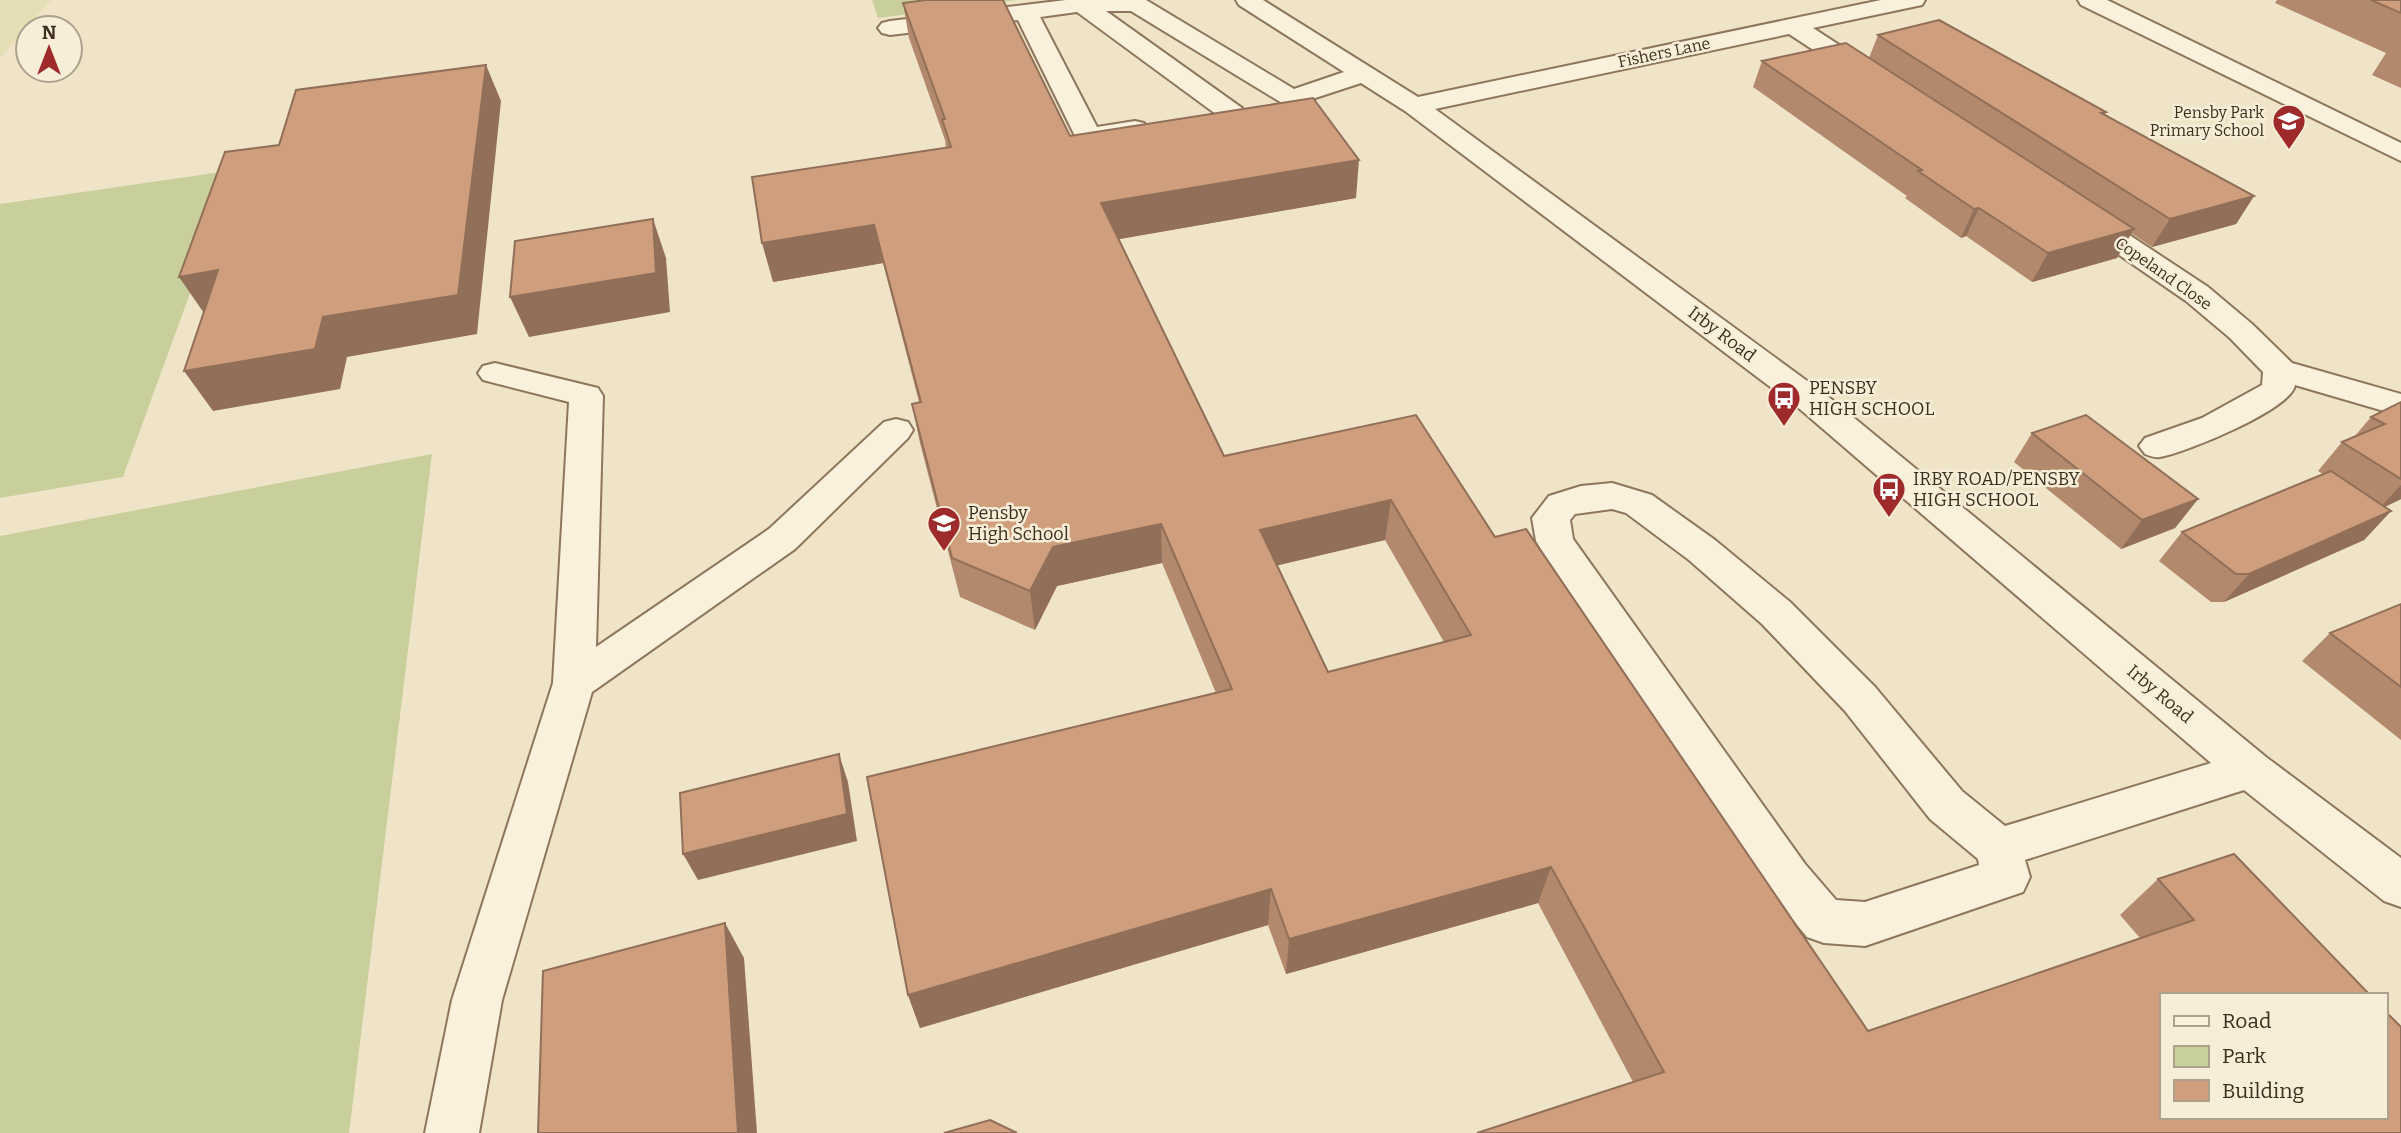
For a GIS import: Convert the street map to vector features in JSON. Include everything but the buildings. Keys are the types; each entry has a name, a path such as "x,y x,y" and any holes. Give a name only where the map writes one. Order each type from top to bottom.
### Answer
{"street":[{"name":"Irby Road","path":"1247,0 1413,106 1813,402 2250,769 2401,886"},
{"name":"Fishers Lane","path":"1413,106 1914,0"},
{"path":"2090,0 2401,153"},
{"path":"890,28 1082,5 1136,4 1291,98"},
{"path":"1082,5 1233,114"},
{"path":"1025,11 1088,136 1154,126"},
{"path":"1792,25 1897,94"},
{"path":"1194,120 1233,114 1363,74"},
{"name":"Copeland Close","path":"2059,201 2197,294 2241,331 2280,370 2401,405"},
{"path":"2157,446 2214,426 2278,390 2280,370"},
{"path":"452,1133 477,1000 573,683 586,396 495,373"},
{"path":"573,683 782,539 897,429"},
{"path":"1612,496 1639,504 1702,550 1776,613 1860,699 1946,805 1998,848 2006,877 1865,924 1824,920 1788,879 1563,552 1556,541 1551,518 1562,505 1581,499 1612,496"},
{"path":"1998,848 2250,769"}],"shaded area":[{"path":"0,0 51,0 39,14 14,14 14,42 0,58"}],"green space":[{"path":"872,0 1017,0 878,18"},
{"path":"235,170 123,477 0,498 0,204"},
{"path":"432,454 349,1133 0,1133 0,536"}],"place":[{"name":"Pensby Park Primary School","path":"2289,151"},
{"name":"PENSBY HIGH SCHOOL","path":"1784,428"},
{"name":"IRBY ROAD/PENSBY HIGH SCHOOL","path":"1889,519"},
{"name":"Pensby High School","path":"944,553"}]}
